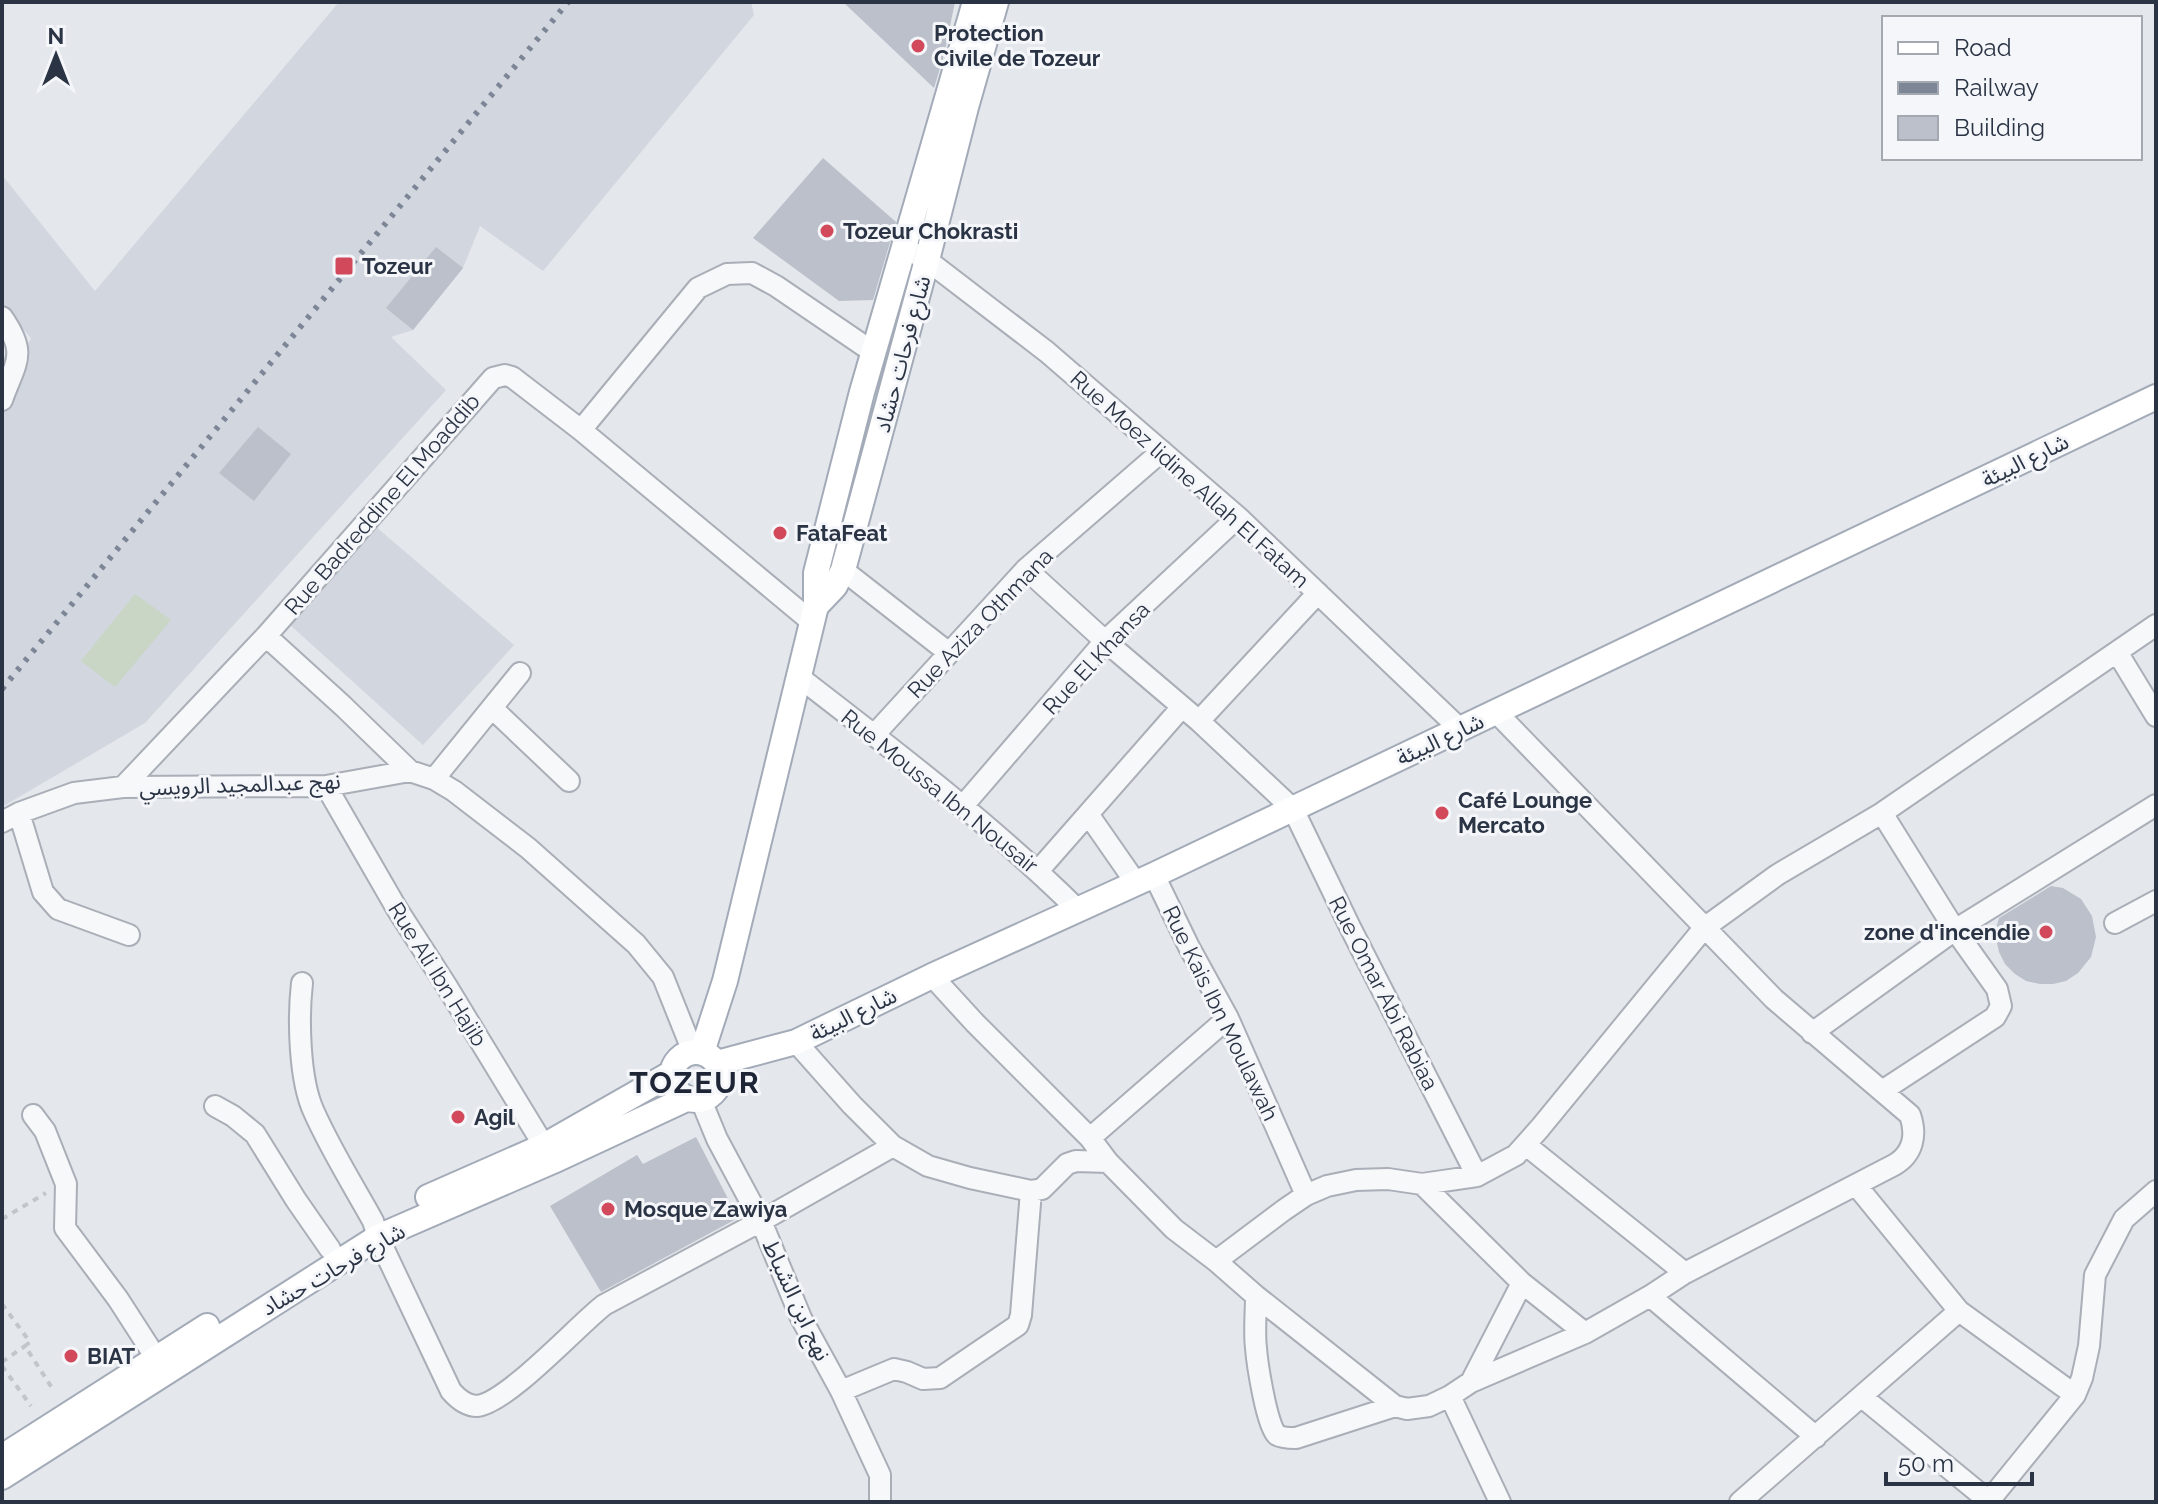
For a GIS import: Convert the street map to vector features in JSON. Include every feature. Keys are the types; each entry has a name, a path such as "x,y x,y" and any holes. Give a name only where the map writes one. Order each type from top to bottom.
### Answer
{"main road":[{"name":"شارع فرحات حشاد","path":"704,1056 814,614 816,573 862,392 975,2"},
{"name":"شارع فرحات حشاد","path":"814,614 843,570 996,2"},
{"path":"862,392 888,403"},
{"name":"شارع البيئة","path":"704,1056 796,1042 1293,809 2156,397"},
{"path":"704,1056 721,1077 719,1086 715,1092 693,1099 675,1088 672,1073 679,1059 704,1056"},
{"name":"شارع فرحات حشاد","path":"549,1154 672,1073"},
{"name":"شارع فرحات حشاد","path":"2,1457 330,1249 549,1154 693,1099"},
{"name":"شارع فرحات حشاد","path":"2,1477 376,1229"}],"street":[{"name":"Rue Moez lidine Allah El Fatam","path":"904,248 927,260 1047,352 1162,451 1238,517 1460,729"},
{"path":"581,430 698,288 727,274 752,273 873,352"},
{"path":"2,317 18,344 19,354 2,400"},
{"name":"Rue Badreddine El Moaddib","path":"123,787 266,636 493,378 512,377 814,614"},
{"name":"Rue Aziza Othmana","path":"874,735 1026,569 1162,451"},
{"name":"Rue El Khansa","path":"962,807 1105,641 1238,517"},
{"path":"1026,569 1199,721 1293,809"},
{"path":"843,570 949,653"},
{"path":"1199,721 1318,593"},
{"path":"1216,1261 1306,1195 1327,1186 1356,1180 1388,1179 1422,1184 1477,1176 1516,1155 1704,928 1777,875 1882,813 2156,625"},
{"path":"266,636 410,771"},
{"path":"2117,652 2156,716"},
{"path":"434,779 520,673"},
{"name":"Rue Moussa Ibn Nousair","path":"799,677 962,807 1038,871 1078,910"},
{"path":"1038,871 1182,707"},
{"path":"492,708 569,781"},
{"path":"932,976 1174,1229 1395,1406 1407,1409 1429,1406 1471,1382 1585,1333 1685,1273 1903,1160 1913,1142 1910,1115 1774,999 1496,712"},
{"name":"نهج عبدالمجيد الرويسي","path":"10,817 74,793 123,787 326,786 410,771 434,779 528,848 636,944 663,977 704,1056"},
{"name":"Rue Ali Ibn Hajib","path":"326,786 397,909 549,1154"},
{"path":"1812,1033 1955,930 2156,805"},
{"name":"Rue Omar Abi Rabiaa","path":"1293,809 1477,1176"},
{"path":"1882,813 1955,930 1997,989 2000,1009 1995,1017 1882,1091"},
{"name":"Rue Kais Ibn Moulawah","path":"1088,814 1145,879 1189,947 1228,1018 1306,1195"},
{"path":"10,817 43,892 58,909 129,935"},
{"path":"2115,923 2156,901"},
{"path":"302,983 299,1007 309,1098 328,1141 376,1229 451,1391 469,1405 480,1406 500,1397 604,1305 893,1146"},
{"path":"1090,1138 1228,1018"},
{"path":"796,1042 893,1146 928,1166 1031,1191 1042,1189 1067,1164 1076,1161 1108,1162"},
{"name":"نهج ابن الشباط","path":"693,1099 761,1221 801,1318 841,1391 880,1475 880,1502"},
{"path":"215,1106 255,1134 330,1249"},
{"path":"33,1115 45,1131 65,1181 65,1228 118,1299 156,1358"},
{"path":"1526,1145 1685,1273"},
{"path":"1422,1184 1522,1283 1585,1333"},
{"path":"1856,1185 1959,1311 2075,1395"},
{"path":"841,1391 894,1369 923,1379 940,1378 1018,1325 1031,1191"},
{"path":"1862,1397 1989,1502 2075,1395 2089,1346 2095,1275 2124,1219 2156,1191"},
{"path":"1471,1382 1522,1283"},
{"path":"1256,1296 1255,1346 1268,1415 1277,1435 1296,1438 1395,1406"},
{"path":"1650,1296 1816,1437"},
{"path":"1740,1502 1959,1311"},
{"path":"1450,1396 1500,1502"}],"path":[{"path":"2,1219 65,1181"},
{"path":"2,1304 30,1342 2,1364 31,1406"},
{"path":"25,1346 54,1391"}],"shaded area":[{"path":"339,2 751,2 754,15 543,271 480,226 463,268 413,330 391,337 446,390 145,723 2,807 2,396 31,338 2,305 2,175 95,291"},
{"path":"375,526 514,645 423,745 289,624"}],"green space":[{"path":"135,594 171,620 115,687 81,661"}],"building":[{"name":"Protection Civile de Tozeur","path":"843,2 955,2 934,88"},
{"name":"Tozeur Chokrasti","path":"823,158 896,222 873,300 839,301 753,238"},
{"path":"436,247 463,268 413,330 386,308"},
{"path":"258,427 291,454 254,501 219,473"},
{"name":"zone d'incendie","path":"2051,886 2063,888 2081,899 2092,916 2096,937 2091,957 2078,973 2066,981 2040,984 2026,981 2005,964 1996,939 1997,925 1999,918"},
{"path":"696,1137 738,1218 601,1292 550,1206 637,1155 643,1164"}],"railway":[{"path":"2,689 568,2"}],"place":[{"name":"Protection Civile de Tozeur","path":"918,46"},
{"name":"Tozeur Chokrasti","path":"827,231"},
{"name":"Tozeur","path":"344,266"},
{"name":"FataFeat","path":"780,533"},
{"name":"Café Lounge Mercato","path":"1442,813"},
{"name":"zone d'incendie","path":"2046,932"},
{"name":"Agil","path":"458,1117"},
{"name":"Mosque Zawiya","path":"608,1209"},
{"name":"BIAT","path":"71,1356"}],"district":[{"name":"TOZEUR","path":"695,1083"}]}
